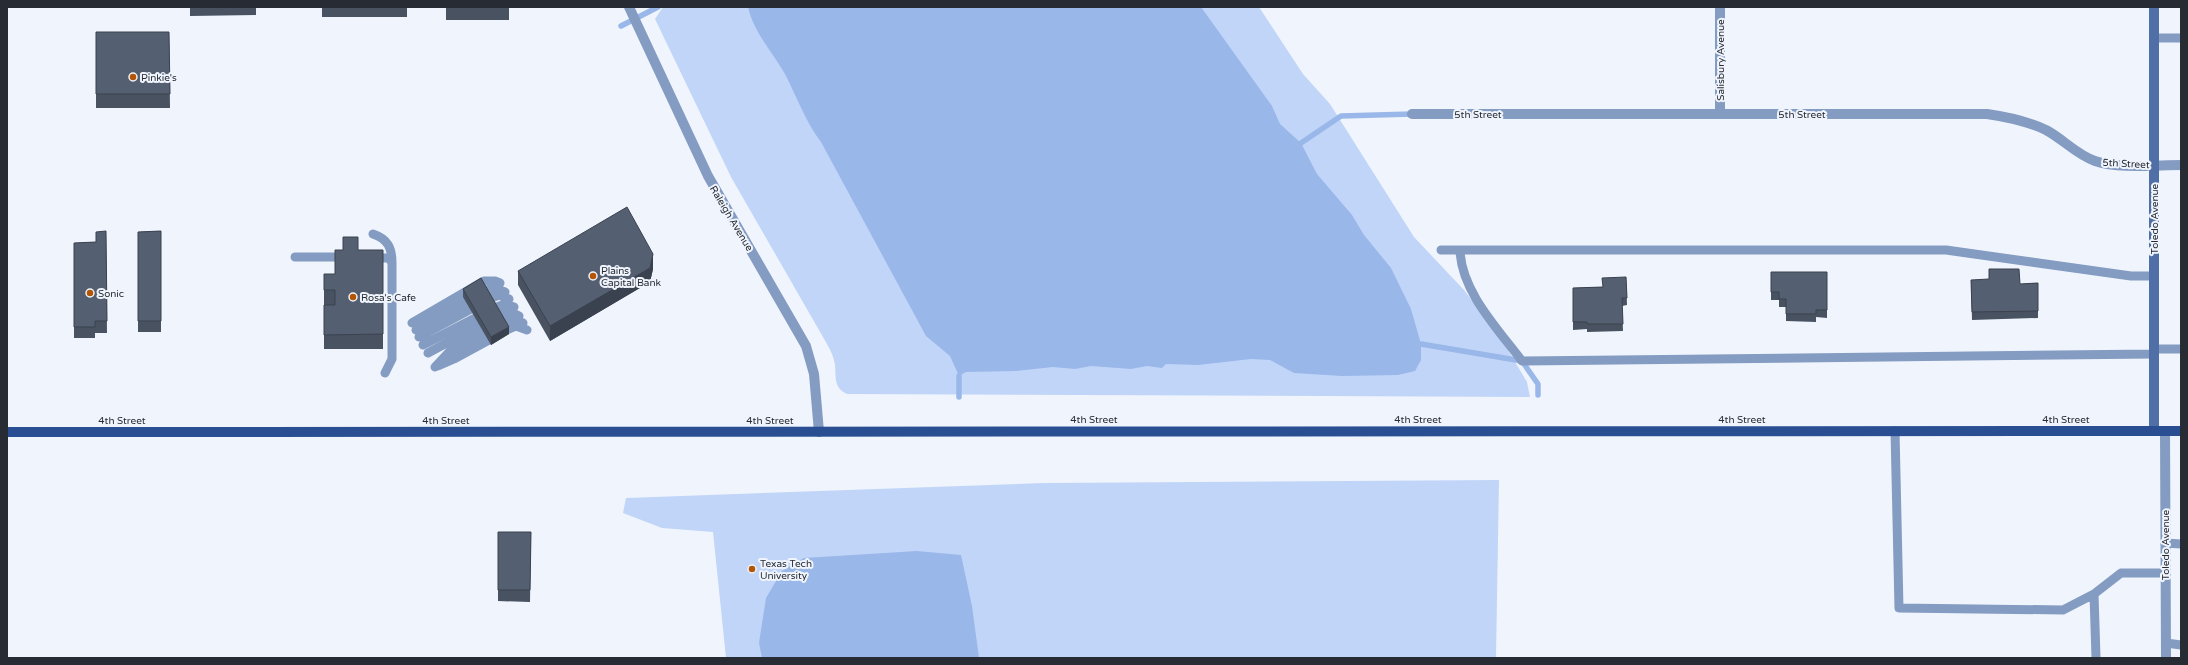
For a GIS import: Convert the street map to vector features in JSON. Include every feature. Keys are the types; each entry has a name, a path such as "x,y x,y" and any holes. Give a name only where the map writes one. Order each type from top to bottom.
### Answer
{"main road":[{"name":"4th Street","path":"7,432 2181,431"}],"street":[{"name":"Raleigh Avenue","path":"629,7 708,176 806,346 814,374 819,432"},
{"name":"Salisbury Avenue","path":"1720,7 1720,114"},
{"name":"Toledo Avenue","path":"2154,7 2154,431"},
{"name":"5th Street","path":"1412,114 1987,114 2013,118 2047,131 2095,161 2116,165 2181,165"},
{"name":"Toledo Avenue","path":"2165,431 2166,658"}],"lane":[{"path":"2154,38 2181,38"},
{"path":"373,234 387,242 391,248 392,358 385,373"},
{"path":"1441,250 1946,250 2130,276 2154,276"},
{"path":"1460,250 1464,276 1471,291 1522,361 2154,352 2181,349"},
{"path":"295,257 343,257"},
{"path":"366,257 389,258 392,263"},
{"path":"419,338 484,281 495,281 507,295"},
{"path":"487,295 494,288 507,295"},
{"path":"500,319 507,295"},
{"path":"509,311 523,323 516,326 500,319 509,311"},
{"path":"419,338 477,321"},
{"path":"419,338 477,321"},
{"path":"435,367 477,321"},
{"path":"1895,431 1899,608 2063,610 2094,594 2121,573 2165,572"},
{"path":"2165,543 2181,544"},
{"path":"2094,594 2096,658"},
{"path":"2166,643 2181,645"}],"shaded area":[{"path":"663,7 1259,7 1303,74 1330,104 1414,237 1464,290 1499,335 1527,382 1530,397 847,394 840,389 836,382 835,362 830,349 731,177 655,19"},
{"path":"748,7 1201,7 1272,106 1280,124 1301,143 1317,174 1352,215 1364,235 1391,268 1411,309 1421,344 1421,360 1415,371 1398,375 1342,376 1294,373 1270,360 1251,359 1198,365 1166,364 1162,368 1147,366 1131,369 1091,366 1075,369 1053,367 1016,371 966,372 959,376 950,356 926,336 821,142 815,134 785,74 754,25"},
{"path":"1499,480 1496,658 726,658 713,532 662,528 623,513 626,498 1044,483"},
{"path":"917,551 961,555 972,606 979,658 762,658 759,643 766,598 782,571 804,558"}],"building":[{"name":"Pinkie's","path":"96,32 169,32 170,94 96,94"},
{"name":"Plains Capital Bank","path":"627,207 653,254 650,268 550,326 518,271"},
{"name":"Sonic","path":"106,231 107,321 95,321 95,327 74,327 74,243 96,242 96,232"},
{"name":"Sonic","path":"161,231 161,321 138,321 138,232"},
{"name":"Rosa's Cafe","path":"343,237 358,237 358,250 383,250 383,334 324,335 324,305 335,305 335,290 324,290 324,274 335,274 335,250 343,250"},
{"path":"1989,269 2019,269 2020,284 2038,283 2038,311 1972,312 1971,280 1989,279"},
{"path":"1771,272 1827,272 1827,310 1816,310 1816,314 1786,314 1786,299 1779,299 1779,292 1771,292"},
{"path":"1626,277 1627,298 1622,298 1623,324 1587,324 1587,322 1573,322 1573,288 1603,287 1602,278"},
{"path":"481,278 509,327 491,337 463,289"},
{"path":"498,532 531,532 530,590 498,590"}],"waterway":[{"path":"621,26 658,7"},
{"path":"1301,143 1341,116 1412,114"},
{"path":"1421,344 1522,361 1538,384 1538,395"},
{"path":"959,376 959,397"}],"place":[{"name":"Pinkie's","path":"133,77"},
{"name":"Plains Capital Bank","path":"593,276"},
{"name":"Sonic","path":"90,293"},
{"name":"Rosa's Cafe","path":"353,297"},
{"name":"Texas Tech University","path":"752,569"}]}
